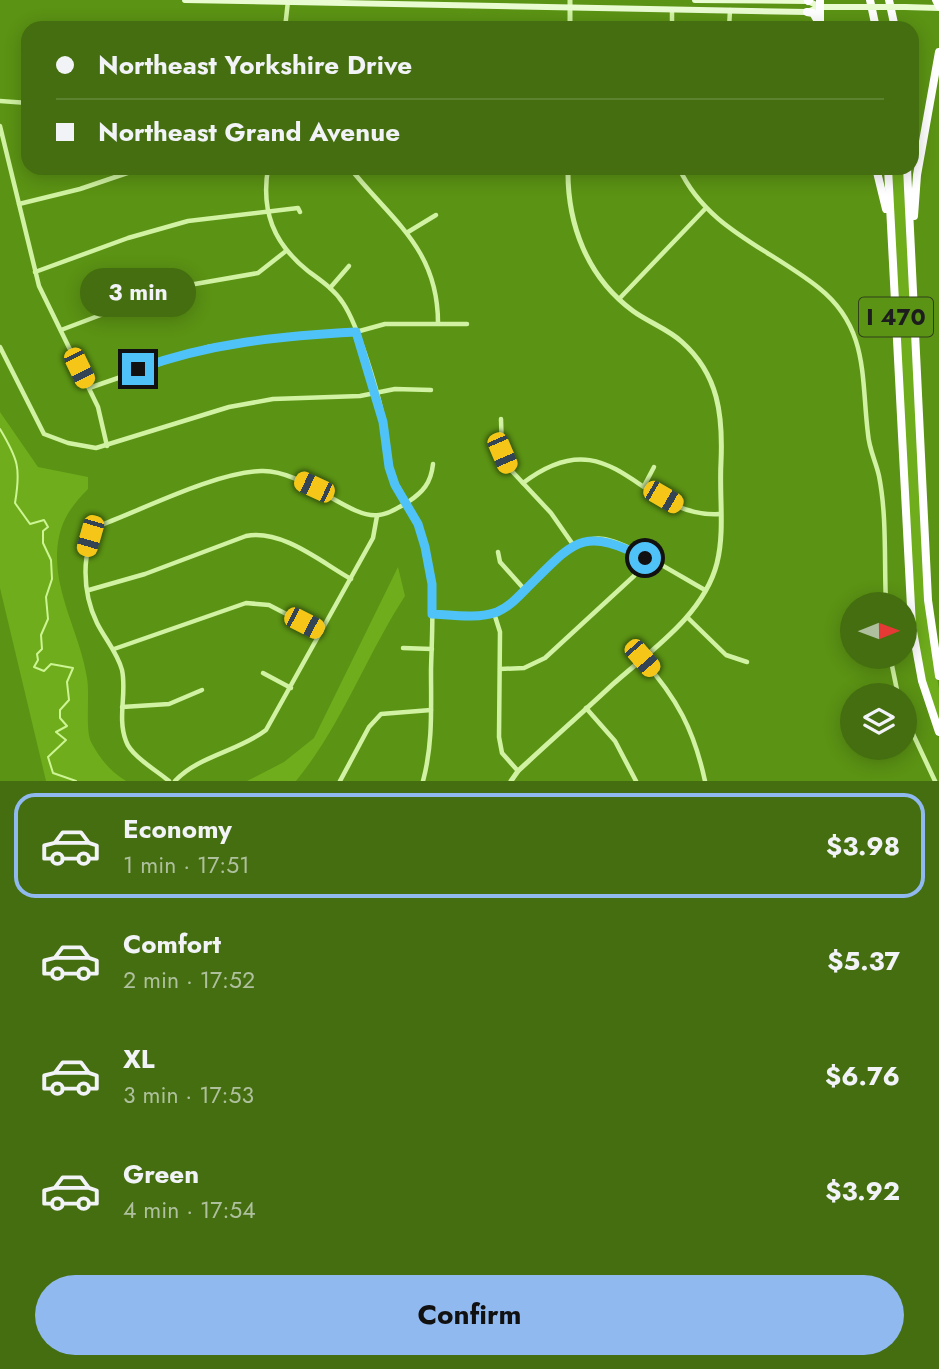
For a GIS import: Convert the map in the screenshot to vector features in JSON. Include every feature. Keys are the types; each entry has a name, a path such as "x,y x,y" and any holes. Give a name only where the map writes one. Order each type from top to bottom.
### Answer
{"highway":[{"path":"870,0 874,21"},
{"path":"889,0 894,21"},
{"path":"936,0 939,7"},
{"path":"820,3 820,21"},
{"path":"807,12 813,13 817,21"},
{"path":"919,164 939,52"},
{"path":"878,175 892,241"},
{"name":"I 470","path":"888,175 912,626 922,681 939,732"},
{"name":"I 470","path":"906,175 929,612 939,676"},
{"path":"912,264 917,175"}],"main road":[{"path":"185,0 807,12 820,3"},
{"path":"695,0 808,1 851,6 939,7"}],"street":[{"path":"570,0 570,21"},
{"path":"286,21 288,1"},
{"path":"672,10 672,21"},
{"path":"729,21 730,10"},
{"path":"0,101 21,102"},
{"path":"0,126 35,272 102,416 107,446"},
{"path":"19,204 80,189 121,175"},
{"path":"268,175 267,213 275,236 286,251 330,288 343,303 356,332 383,422 389,467 418,524 425,547 432,584 432,649 429,760 423,781"},
{"path":"356,175 408,232 436,289 439,323"},
{"path":"511,781 518,771 687,617 705,590 717,563 720,408 710,378 680,340 646,320 619,299 591,266 581,246 569,205 568,175"},
{"path":"683,175 705,209 721,224 821,289 843,314 854,335 864,368 867,435 879,475 885,592"},
{"path":"35,272 175,224 202,218 298,208 300,212"},
{"path":"619,299 705,209"},
{"path":"408,232 436,215"},
{"path":"61,330 172,288 258,273 286,251"},
{"path":"330,288 349,266"},
{"path":"89,387 208,347 266,338 356,332 385,324 467,324"},
{"path":"0,347 42,430 68,443 107,446 229,407 273,399 376,394 395,389 431,390"},
{"path":"501,419 502,453 508,467 551,513 574,546"},
{"path":"523,483 554,463 575,458 597,461 682,508 698,513 720,514"},
{"path":"169,781 126,743 122,707 123,675 114,649 96,621 89,590 85,555 90,536 101,525 233,475 262,471 288,474 359,512 377,516 405,503 425,488 433,464"},
{"path":"644,486 654,467"},
{"path":"175,781 198,765 248,744 266,730 373,538 377,516"},
{"path":"89,590 145,574 246,536 260,534 276,537 351,579"},
{"path":"432,614 494,613 511,604 574,546 593,539 604,539 705,590"},
{"path":"498,552 500,562 525,590"},
{"path":"500,669 524,668 545,657 634,576 645,558"},
{"path":"114,649 246,603 269,605 321,632"},
{"path":"494,613 500,632 499,737 502,753 518,771"},
{"path":"687,617 726,654 747,662"},
{"path":"403,648 432,649"},
{"path":"642,658 680,708 697,746 705,781"},
{"path":"263,673 291,688"},
{"path":"122,707 169,704 202,690"},
{"path":"586,708 615,741 636,781"},
{"path":"340,781 369,727 382,714 431,710"},
{"path":"917,743 935,781"}],"green space":[{"path":"891,175 903,175 926,613 939,689 939,725 928,695 917,637 917,592 913,592"},
{"path":"0,412 38,467 88,477 88,489 70,510 62,526 57,554 60,586 87,678 88,729 91,742 106,764 126,781 46,781 0,588"},
{"path":"398,567 405,596 327,737 312,759 296,781 247,781 284,762 314,738"}],"waterway":[{"path":"0,429 11,448 18,472 15,503 30,524 44,520 48,527 43,531 43,543 51,560 52,579 46,597 48,619 41,635 42,649 37,654 38,660 34,667 44,671 51,664 73,668 67,682 69,700 60,710 60,718 67,726 56,732 66,740 48,757 53,773 76,781"}],"route":[{"path":"138,369 208,347 266,338 356,332 383,422 389,467 395,485 418,524 425,547 432,584 432,614 477,615 494,613 505,608 565,553 574,546 593,539 615,542 645,558"}]}
